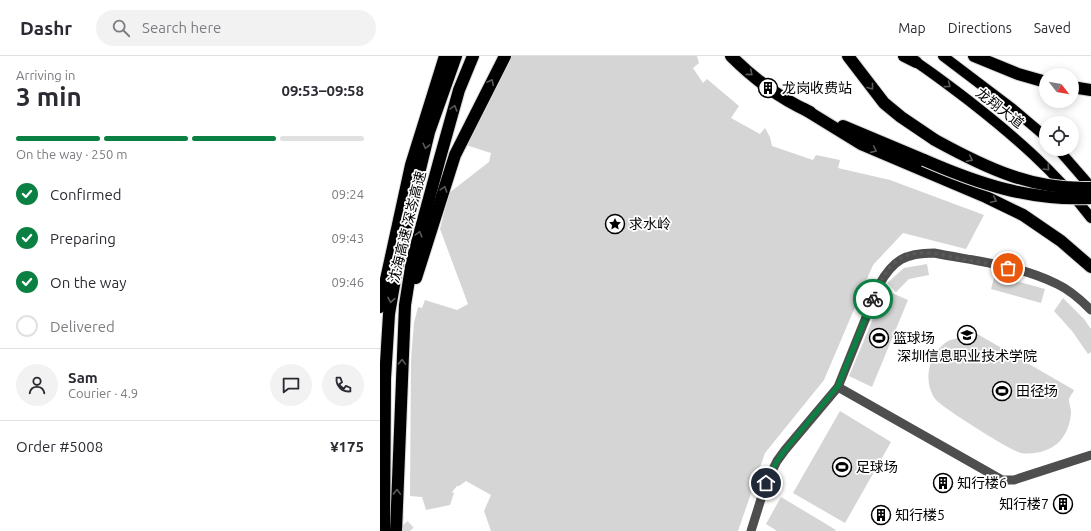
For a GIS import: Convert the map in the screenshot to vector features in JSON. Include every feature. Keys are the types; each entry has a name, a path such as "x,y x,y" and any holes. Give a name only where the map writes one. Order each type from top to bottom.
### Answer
{"highway":[{"path":"380,307 411,165 445,56"},
{"name":"沈海高速 深岑高速","path":"384,531 385,379 389,314 401,250 429,132 456,56"},
{"name":"沈海高速 深岑高速","path":"396,531 405,305 412,261 459,90 473,56"},
{"path":"405,305 415,280 455,155 504,56"},
{"path":"731,56 770,88 861,144 986,196 1023,215 1061,241 1091,267"},
{"path":"848,56 884,104 901,118 935,140 982,164 1017,178 1067,188 1091,187"},
{"path":"904,56 916,62"},
{"path":"974,56 1018,74 1039,80"},
{"path":"1079,88 1091,90"},
{"path":"804,109 965,177 1004,189 1055,198 1091,198"}],"main road":[{"name":"龙翔大道","path":"943,56 1013,109 1039,132"},
{"name":"龙翔大道","path":"916,62 992,119 1027,148 1067,189 1091,218"},
{"path":"1064,156 1091,187"}],"street":[{"path":"751,531 766,483 777,461 838,386 873,299 886,273 893,264 902,258 911,255 934,253 1028,273 1058,284 1091,310"},
{"path":"838,386 1002,480 1014,480 1091,455"}],"shaded area":[{"path":"510,56 697,56 699,63 693,68 703,83 707,79 739,106 731,118 760,134 765,128 770,137 772,146 813,160 816,155 840,160 838,168 890,180 984,215 966,249 903,233 873,265 824,380 765,453 738,531 491,531 484,511 491,495 466,481 457,486 452,492 454,493 450,505 426,510 422,497 410,496 411,359 414,323 418,307 422,308 425,300 457,310 468,304 440,229 449,193 489,162 491,153 466,145"},
{"path":"927,264 929,275 909,279 896,292 887,283 904,268"},
{"path":"995,275 1045,289 1041,303 991,289"},
{"name":"篮球场","path":"885,290 908,300 872,387 849,376"},
{"path":"1063,298 1084,319 1091,329 1091,352 1088,354 1072,331 1054,311"},
{"name":"田径场","path":"967,328 1074,390 1069,399 1071,412 1068,429 1058,443 1046,450 1036,453 1021,453 977,429 936,400 931,392 929,383 929,369 934,355 948,341 961,337"},
{"name":"足球场","path":"840,411 891,442 845,523 793,493"},
{"path":"781,497 836,530 777,531 766,524"}],"tunnel":[{"path":"394,513 410,531"}],"way so far":[{"path":"873,299 879,285 893,264 902,258 911,255 934,253 1008,268"}],"place":[{"name":"龙岗收费站","path":"768,88"},
{"name":"求水岭","path":"615,224"},
{"name":"深圳信息职业技术学院","path":"967,335"},
{"name":"篮球场","path":"879,338"},
{"name":"田径场","path":"1002,391"},
{"name":"足球场","path":"842,467"},
{"name":"知行楼6","path":"943,483"},
{"name":"知行楼7","path":"1063,504"},
{"name":"知行楼5","path":"881,515"}],"route":[{"path":"766,483 771,471 785,450 838,386 873,299"}]}
